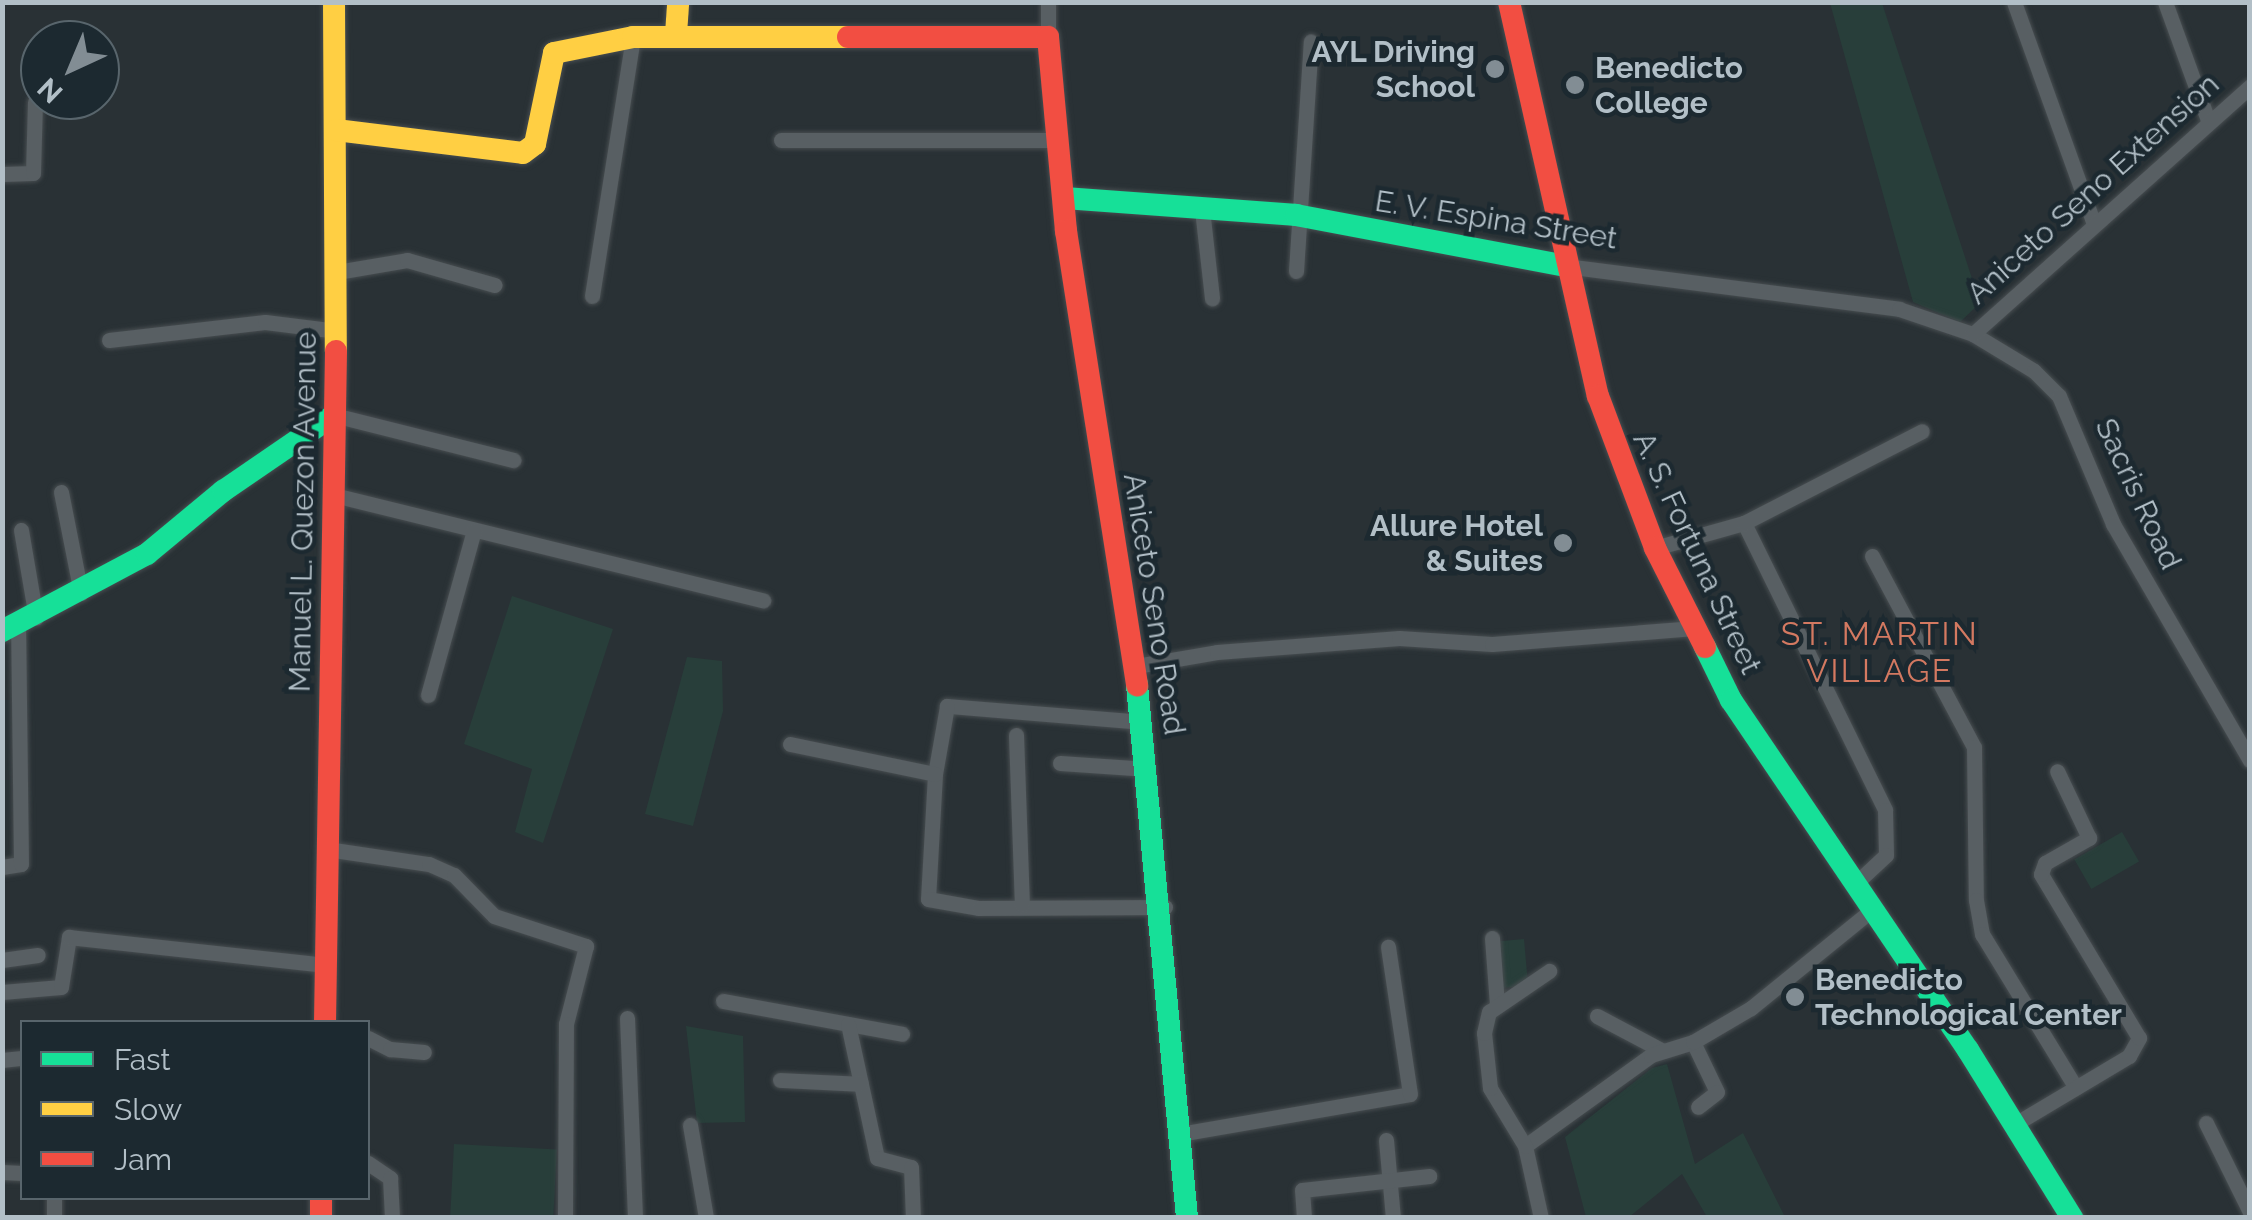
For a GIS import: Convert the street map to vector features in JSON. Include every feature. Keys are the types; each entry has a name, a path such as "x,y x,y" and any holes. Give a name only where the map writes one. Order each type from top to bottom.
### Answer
{"street":[{"name":"Manuel L. Quezon Avenue","path":"324,1020 337,331 334,2"},
{"path":"676,34 678,2"},
{"name":"Aniceto Seno Road","path":"1048,2 1048,37 1065,198 1136,666 1165,906 1187,1218"},
{"name":"A. S. Fortuna Street","path":"1509,2 1565,266 1610,438 1655,548 1732,700 2016,1124 2072,1218"},
{"path":"2014,2 2093,222"},
{"path":"2165,2 2208,120"},
{"path":"336,130 523,153 535,144 554,53 633,37 1048,37"},
{"path":"592,296 633,37"},
{"path":"1296,271 1296,216 1310,41"},
{"name":"Aniceto Seno Extension","path":"1973,334 2093,222 2250,86"},
{"path":"2,174 33,173 34,120"},
{"path":"781,140 1060,140"},
{"name":"E. V. Espina Street","path":"1065,198 1296,216 1565,266 1917,314"},
{"path":"1202,209 1212,298"},
{"path":"337,272 407,260 495,286"},
{"name":"Sacris Road","path":"1917,314 1973,334 2034,371 2059,396 2113,524 2250,760"},
{"path":"109,340 265,322 337,331"},
{"path":"19,626 147,554 223,491 334,415 514,460"},
{"path":"1655,548 1744,523 1922,431"},
{"path":"62,492 81,593"},
{"path":"334,495 763,600"},
{"path":"1744,523 1884,810 1886,855 1856,884"},
{"path":"2,867 21,864 20,530"},
{"path":"428,695 474,530"},
{"path":"1872,556 1974,747 1976,900 1982,934 2076,1088"},
{"path":"1136,666 1217,652 1399,638 1492,644 1694,628"},
{"path":"1143,722 952,703 944,710 934,774 928,899 979,908 1165,906"},
{"path":"1016,734 1022,906"},
{"path":"790,744 934,774"},
{"path":"1060,763 1148,770"},
{"path":"2016,1124 2129,1056 2139,1038 2040,874 2046,862 2089,838 2057,771"},
{"path":"328,850 429,864 454,875 494,916 586,946 566,1024 565,1218"},
{"path":"1525,1146 1664,1050 1693,1042 1751,1008 1873,909"},
{"path":"2,992 61,986 69,937 326,965"},
{"path":"1492,938 1497,1005 1484,1034 1483,1065 1525,1146 1541,1218"},
{"path":"1179,1134 1410,1094 1388,947"},
{"path":"2,960 38,955"},
{"path":"1497,1005 1531,989 1549,971"},
{"path":"722,1001 902,1034"},
{"path":"1597,1016 1664,1050"},
{"path":"627,1018 635,1218"},
{"path":"848,1024 877,1158 911,1167 913,1218"},
{"path":"370,1039 390,1049 424,1052"},
{"path":"1693,1042 1717,1092 1698,1108"},
{"path":"780,1080 861,1084"},
{"path":"2206,1123 2250,1212"},
{"path":"690,1125 706,1218"},
{"path":"1386,1140 1393,1218"},
{"path":"370,1164 390,1178 392,1218"},
{"path":"1304,1218 1302,1190 1428,1176"}],"green space":[{"path":"1830,3 1882,3 1980,303 1960,322 1913,302"},
{"path":"512,596 613,629 543,843 515,832 532,769 464,744"},
{"path":"687,657 722,661 723,711 693,826 645,814"},
{"path":"2122,832 2139,861 2091,889 2074,860"},
{"path":"1524,939 1528,986 1503,988 1499,941"},
{"path":"686,1026 743,1036 745,1122 697,1123"},
{"path":"1667,1064 1695,1164 1743,1133 1785,1217 1707,1217 1682,1174 1629,1217 1586,1217 1565,1137 1652,1068"},
{"path":"454,1144 557,1149 553,1218 450,1218"}],"traffic: fast":[{"path":"1065,198 1296,215 1565,266"},
{"path":"2,631 147,554 223,491 334,415"},
{"path":"1705,647 1731,700 1968,1050 2072,1218"},
{"path":"1137,685 1187,1218"}],"traffic: slow":[{"path":"334,2 336,351"},
{"path":"676,34 678,2"},
{"path":"336,130 523,153 535,144 554,53 633,37 848,37"}],"traffic: jam":[{"path":"1509,2 1598,396 1655,548 1705,647"},
{"path":"848,37 1048,37 1066,231 1137,685"},
{"path":"325,1020 336,351"},
{"path":"321,1200 321,1218"}],"place":[{"name":"AYL Driving School","path":"1495,69"},
{"name":"Benedicto College","path":"1575,85"},
{"name":"Allure Hotel & Suites","path":"1563,543"},
{"name":"Benedicto Technological Center","path":"1795,997"}],"district":[{"name":"ST. MARTIN VILLAGE","path":"1880,654"}]}
